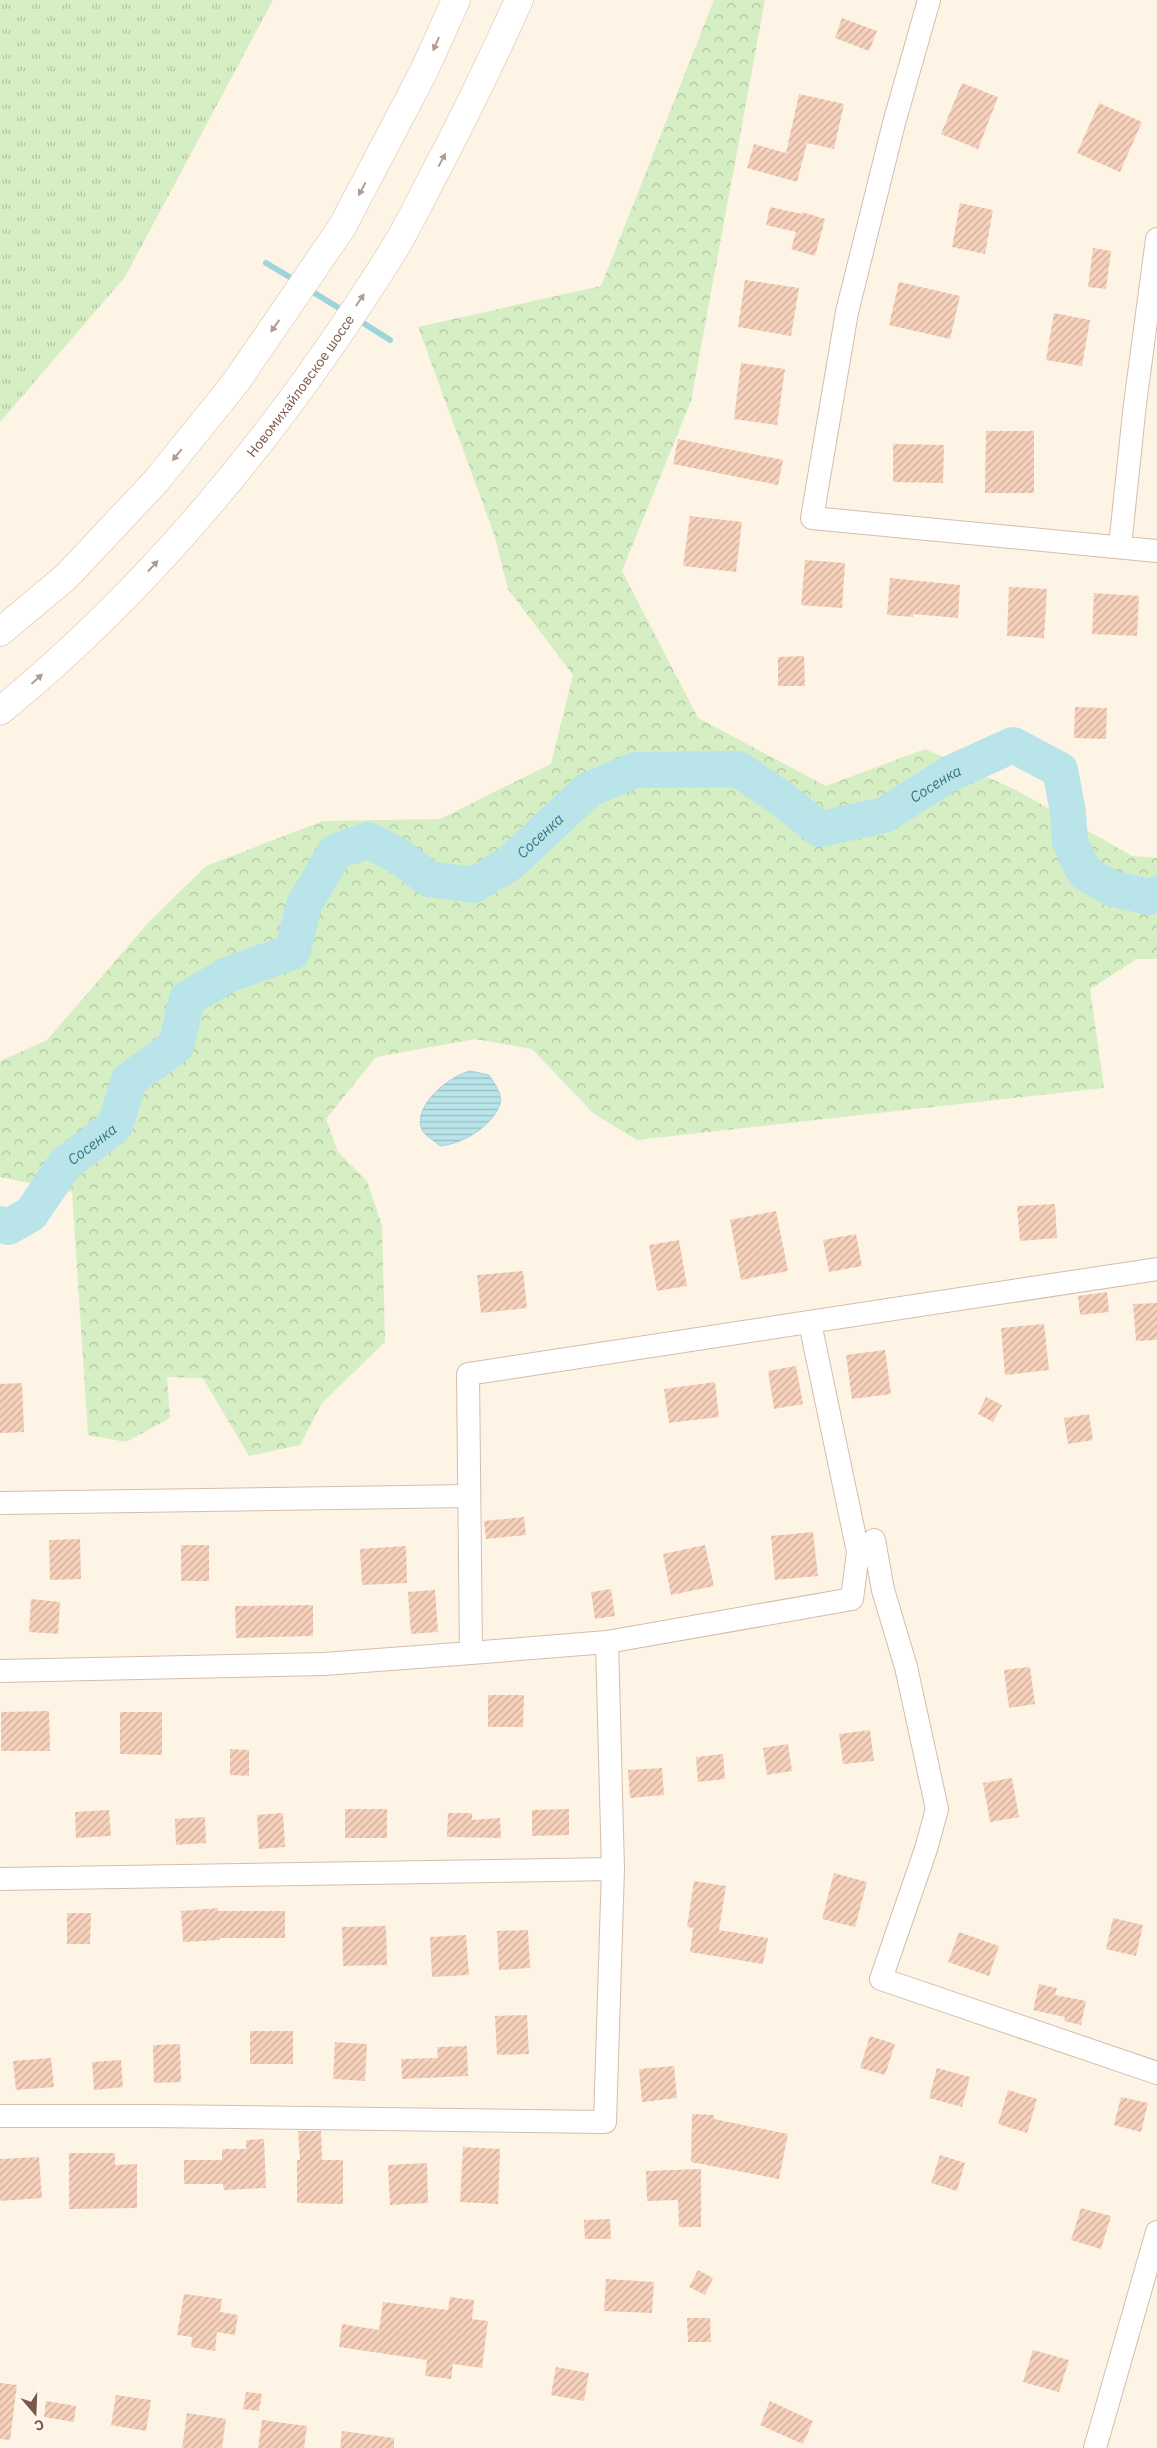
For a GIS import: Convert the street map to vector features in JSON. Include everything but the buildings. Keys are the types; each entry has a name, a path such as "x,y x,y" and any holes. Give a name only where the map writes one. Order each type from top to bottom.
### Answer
{"main road":[{"path":"0,632 73,569 157,480 236,382 342,227 424,71 456,0"},
{"name":"Новомихайловское шоссе","path":"0,711 108,615 202,513 292,402 394,250 475,97 519,0"}],"street":[{"path":"929,0 894,123 847,312 812,518 1157,551"},
{"path":"1120,546 1135,404 1157,239"},
{"path":"472,1653 468,1374 1157,1270"},
{"path":"0,1671 324,1664 607,1642 852,1599 858,1552 810,1323"},
{"path":"0,1503 470,1496"},
{"path":"874,1540 883,1590 906,1667 937,1809 926,1849 881,1979 1157,2073"},
{"path":"0,2116 154,2116 605,2122 613,1869 607,1642"},
{"path":"0,1879 613,1869"},
{"path":"1095,2448 1157,2232"}],"green space":[{"path":"0,0 273,0 125,277 0,422"},
{"path":"714,0 765,0 691,401 622,571 698,718 826,786 925,749 1016,790 1132,856 1157,858 1157,959 1137,959 1090,989 1104,1088 637,1140 594,1114 532,1049 475,1039 376,1057 326,1119 338,1152 367,1181 382,1225 385,1342 322,1403 300,1445 249,1456 203,1378 167,1377 170,1418 126,1442 88,1435 72,1192 0,1177 0,1061 47,1040 149,922 206,866 323,821 440,819 551,764 573,675 508,589 494,534 418,327 601,286"}],"water":[{"path":"470,1071 489,1075 499,1093 500,1104 490,1120 475,1133 458,1142 440,1146 422,1130 420,1121 422,1111 434,1093 452,1079"}],"waterway":[{"path":"266,263 298,282"},
{"path":"308,289 347,313"},
{"path":"357,319 390,340"},
{"name":"Сосенка","path":"0,1224 8,1227 31,1214 65,1164 115,1126 129,1080 176,1046 187,999 229,974 292,952 304,905 335,852 368,840 400,857 429,879 474,885 510,863 588,790 635,770 738,769 778,796 820,829 884,815 951,773 1013,745 1060,770 1068,812 1070,842 1085,873 1111,888 1149,897 1157,894"}]}
